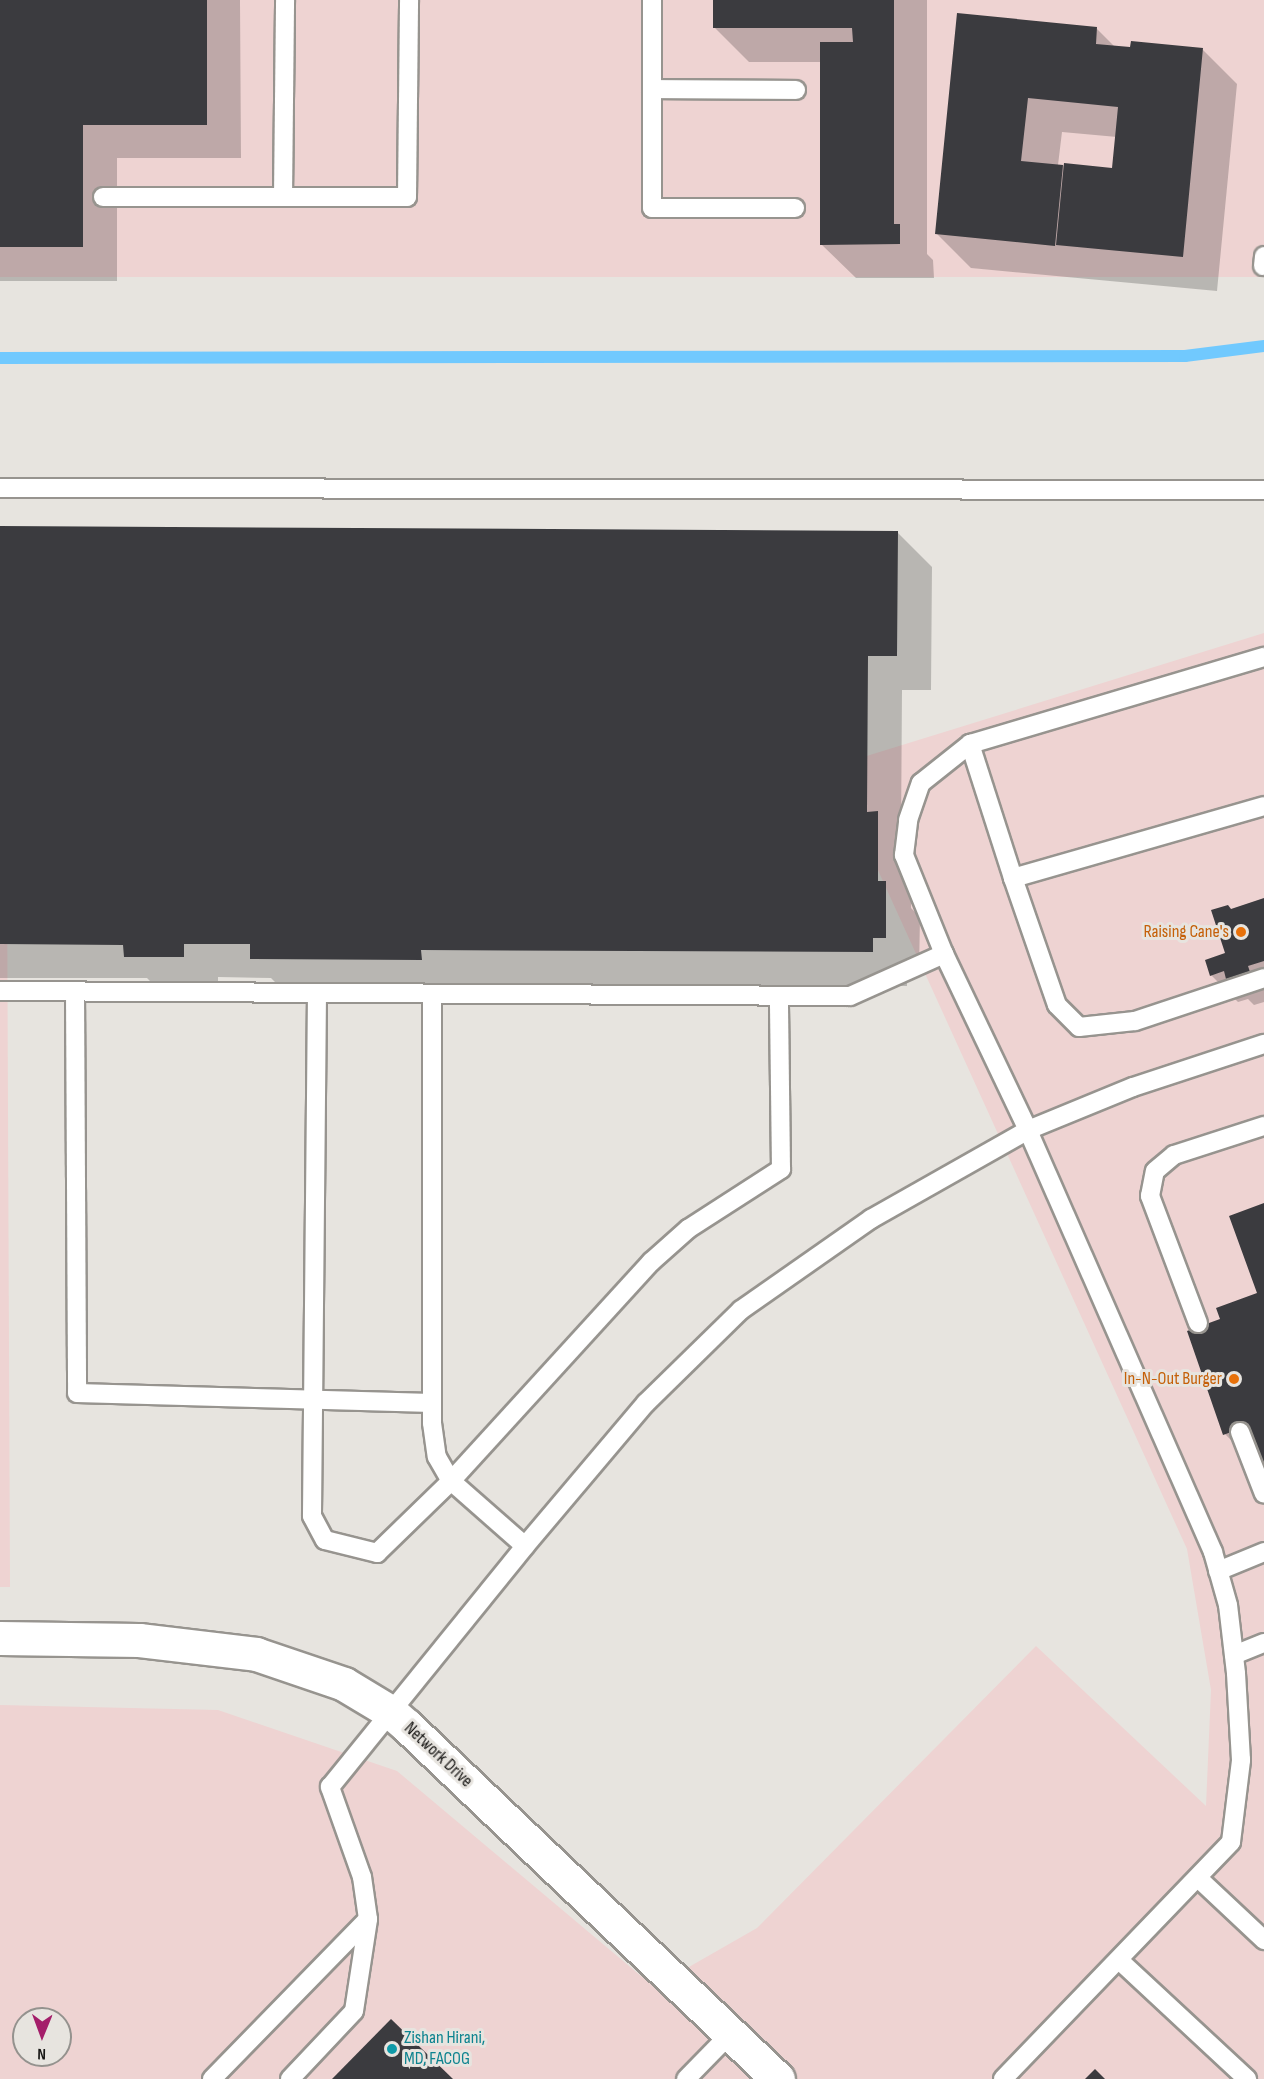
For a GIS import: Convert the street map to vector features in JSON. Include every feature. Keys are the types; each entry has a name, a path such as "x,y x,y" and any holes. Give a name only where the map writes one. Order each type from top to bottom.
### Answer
{"street":[{"name":"Network Drive","path":"0,1638 139,1640 256,1654 344,1684 392,1713 778,2079"}],"lane":[{"path":"283,197 285,0"},
{"path":"103,197 406,197 409,0"},
{"path":"652,0 652,208 795,208"},
{"path":"652,89 796,90"},
{"path":"0,488 1264,490"},
{"path":"1003,2079 1232,1842 1241,1760 1234,1655 1228,1605 1208,1542 1028,1130 944,954 904,855 908,820 921,783 970,744 1264,657"},
{"path":"970,744 1057,1005 1079,1027 1135,1021 1264,978"},
{"path":"1013,878 1264,806"},
{"path":"0,991 850,996 944,954"},
{"path":"75,991 77,1393 432,1404"},
{"path":"317,993 312,1516 325,1540 377,1553 451,1481 651,1262 688,1229 781,1169 779,996"},
{"path":"432,994 432,1404 437,1457 451,1481 525,1546"},
{"path":"290,2079 354,2011 368,1919 362,1877 330,1787 525,1546 646,1403 741,1310 871,1219 1028,1130 1132,1087 1264,1044"},
{"path":"1198,1323 1150,1196 1155,1171 1174,1155 1264,1126"},
{"path":"1240,1432 1264,1494"},
{"path":"1218,1571 1264,1552"},
{"path":"1234,1655 1264,1643"},
{"path":"1198,1878 1264,1940"},
{"path":"212,2079 368,1919"},
{"path":"1119,1959 1247,2079"},
{"path":"686,2079 730,2034"}],"shaded area":[{"path":"0,0 1264,0 1264,277 0,277"},
{"path":"0,631 6,631 10,1587 0,1587"},
{"path":"1264,633 1264,2079 0,2079 0,1705 218,1710 397,1771 654,1987 757,1928 1036,1646 1206,1806 1211,1690 1187,1549 831,767"}],"building":[{"path":"0,0 207,0 207,125 83,125 83,247 0,247"},
{"path":"713,0 894,0 894,224 900,224 900,244 820,245 820,42 853,42 852,28 713,28"},
{"path":"957,13 1097,27 1096,44 1130,47 1131,41 1203,48 1183,257 1056,245 1064,163 1112,168 1118,107 1028,98 1021,161 1063,165 1055,246 935,234"},
{"path":"0,526 898,531 897,656 868,656 867,812 878,811 878,881 886,881 886,938 873,938 873,952 421,950 422,960 250,959 250,944 184,944 184,957 124,957 123,945 0,944"},
{"name":"Raising Cane's","path":"1264,898 1264,961 1248,966 1250,972 1226,979 1224,971 1210,976 1205,960 1225,953 1211,910 1228,905 1231,909"},
{"name":"In-N-Out Burger","path":"1264,1203 1264,1468 1258,1470 1248,1426 1223,1435 1187,1331 1220,1319 1216,1308 1257,1293 1229,1216"},
{"name":"Zishan Hirani, MD, FACOG","path":"391,2019 453,2079 332,2079"},
{"path":"1095,2069 1105,2079 1085,2079"}],"waterway":[{"path":"0,358 1185,356 1264,346"}],"place":[{"name":"Raising Cane's","path":"1241,932"},
{"name":"In-N-Out Burger","path":"1234,1379"},
{"name":"Zishan Hirani, MD, FACOG","path":"392,2049"}]}
